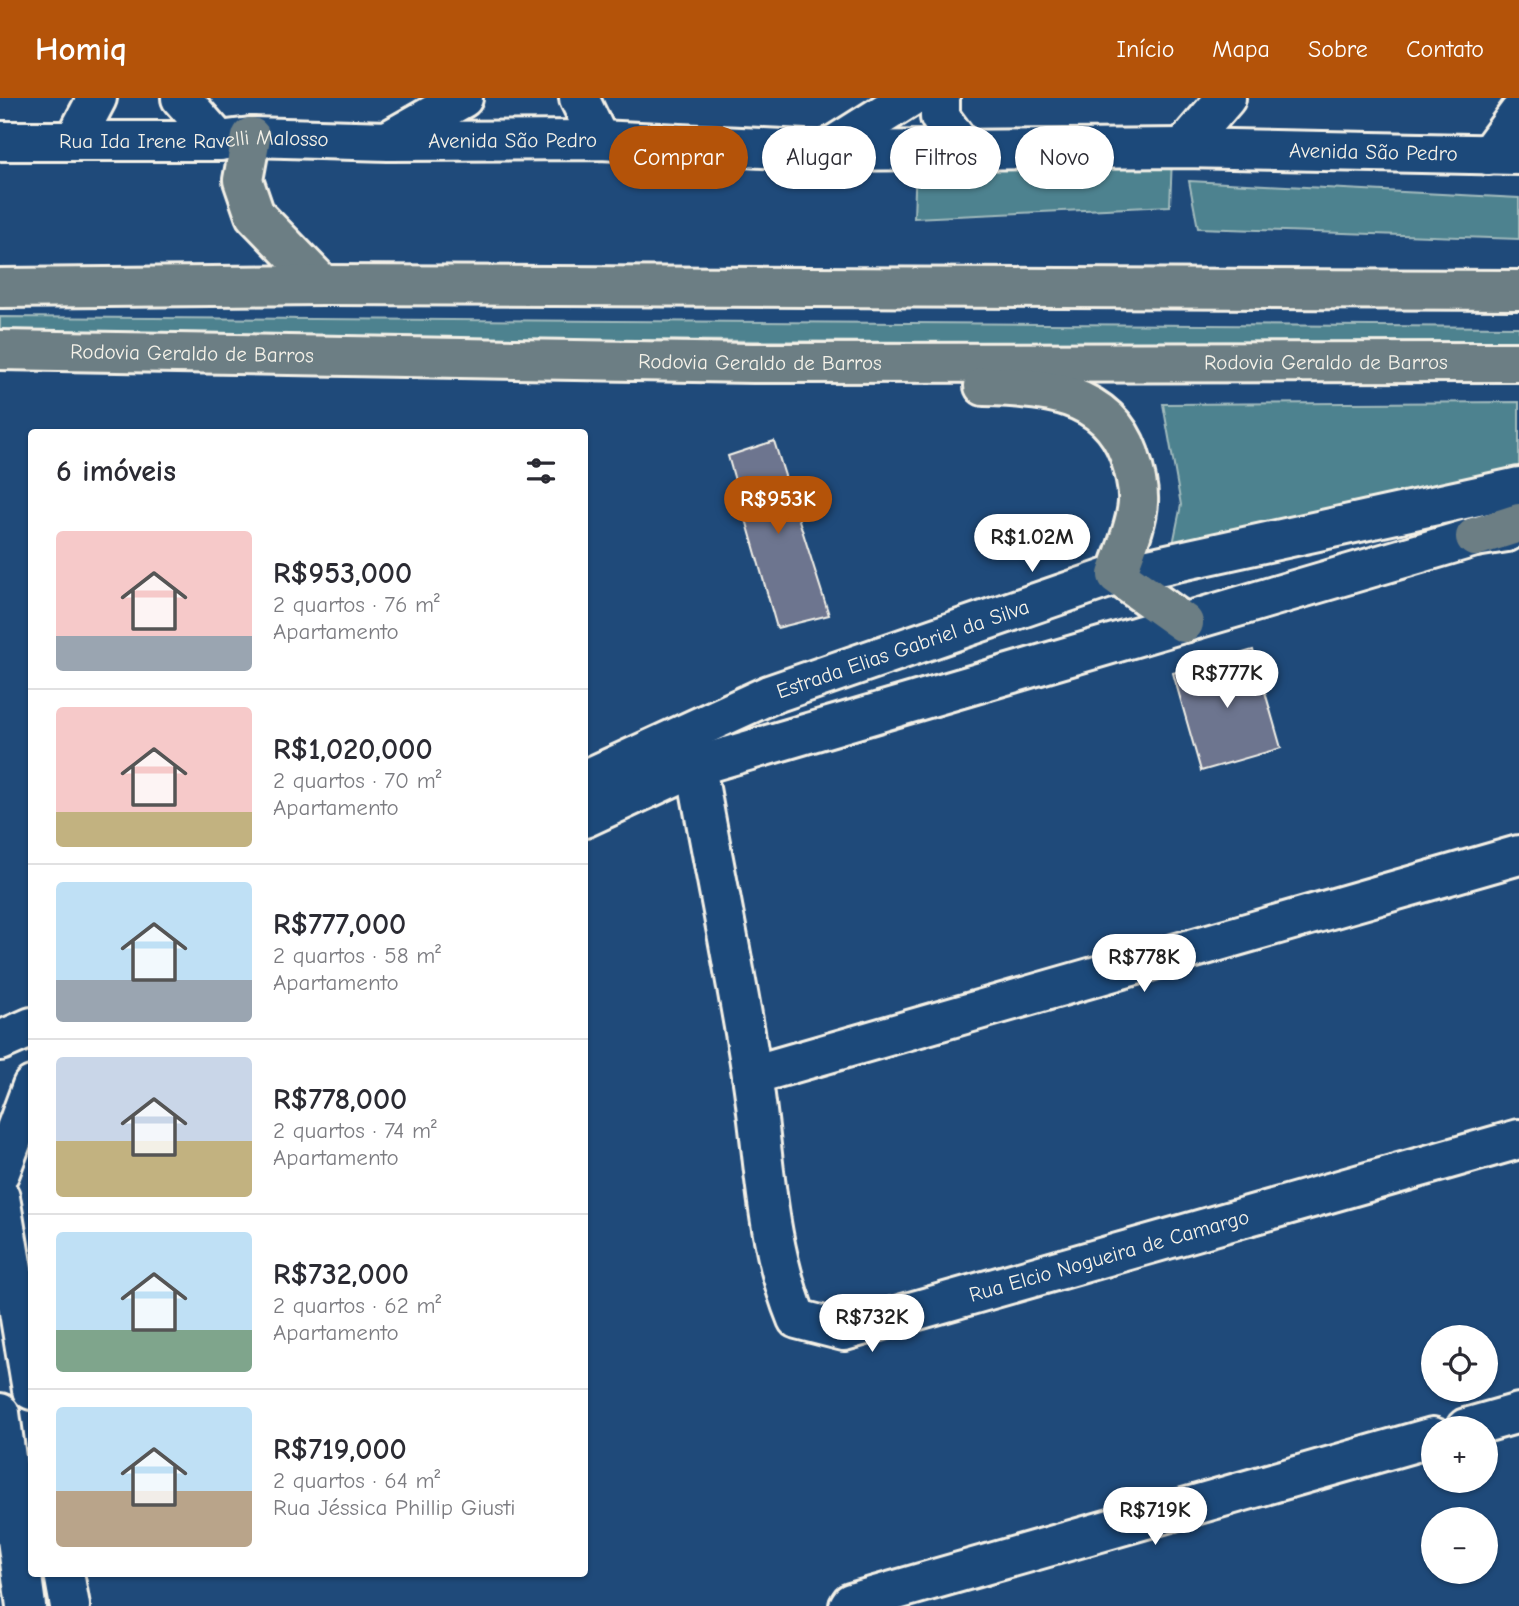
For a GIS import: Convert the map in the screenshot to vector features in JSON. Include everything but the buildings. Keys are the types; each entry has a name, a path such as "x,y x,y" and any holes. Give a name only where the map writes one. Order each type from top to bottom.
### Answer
{"highway":[{"path":"235,139 243,180 255,215 323,285"},
{"path":"0,288 323,285 1519,290"},
{"name":"Rodovia Geraldo de Barros","path":"0,351 753,363 1519,362"},
{"path":"753,363 837,384 1004,386 1075,398 1100,410 1123,436 1135,470 1138,503 1117,575 1184,623"},
{"path":"1475,537 1519,523"}],"street":[{"path":"76,138 97,98"},
{"path":"181,98 235,139"},
{"path":"388,141 463,98"},
{"path":"579,98 599,140"},
{"path":"865,126 909,98"},
{"path":"940,98 940,117 947,126"},
{"path":"1183,148 1226,98"},
{"path":"1504,155 1519,113"},
{"name":"Rua Ida Irene Ravelli Malosso","path":"0,141 76,138 388,141"},
{"name":"Avenida São Pedro","path":"388,141 599,140 762,148"},
{"name":"Avenida São Pedro","path":"1001,148 1183,148 1504,155"},
{"name":"Estrada Elias Gabriel da Silva","path":"588,778 769,695 1117,575 1519,486"},
{"path":"588,816 696,766 1475,537 1519,530"},
{"name":"Rua Elcio Nogueira de Camargo","path":"696,766 752,1075 780,1279 797,1319 844,1331 1519,1139"},
{"path":"752,1075 1519,855"},
{"path":"0,1041 28,1029"},
{"path":"0,1091 28,1078"},
{"path":"0,1172 28,1097"},
{"path":"0,1197 28,1366"},
{"path":"0,1413 26,1606"},
{"path":"1498,1419 1519,1413"},
{"path":"849,1606 850,1603 1421,1440"},
{"path":"65,1577 69,1606"}],"green space":[{"path":"1172,158 1170,206 914,218 915,189 1001,189 1001,160 1015,160 1015,189 1114,189 1114,159"},
{"path":"1189,181 1519,198 1519,239 1198,228"},
{"path":"0,317 1519,327 1519,346 0,336"},
{"path":"1519,402 1519,471 1171,554 1181,505 1163,404"}]}
